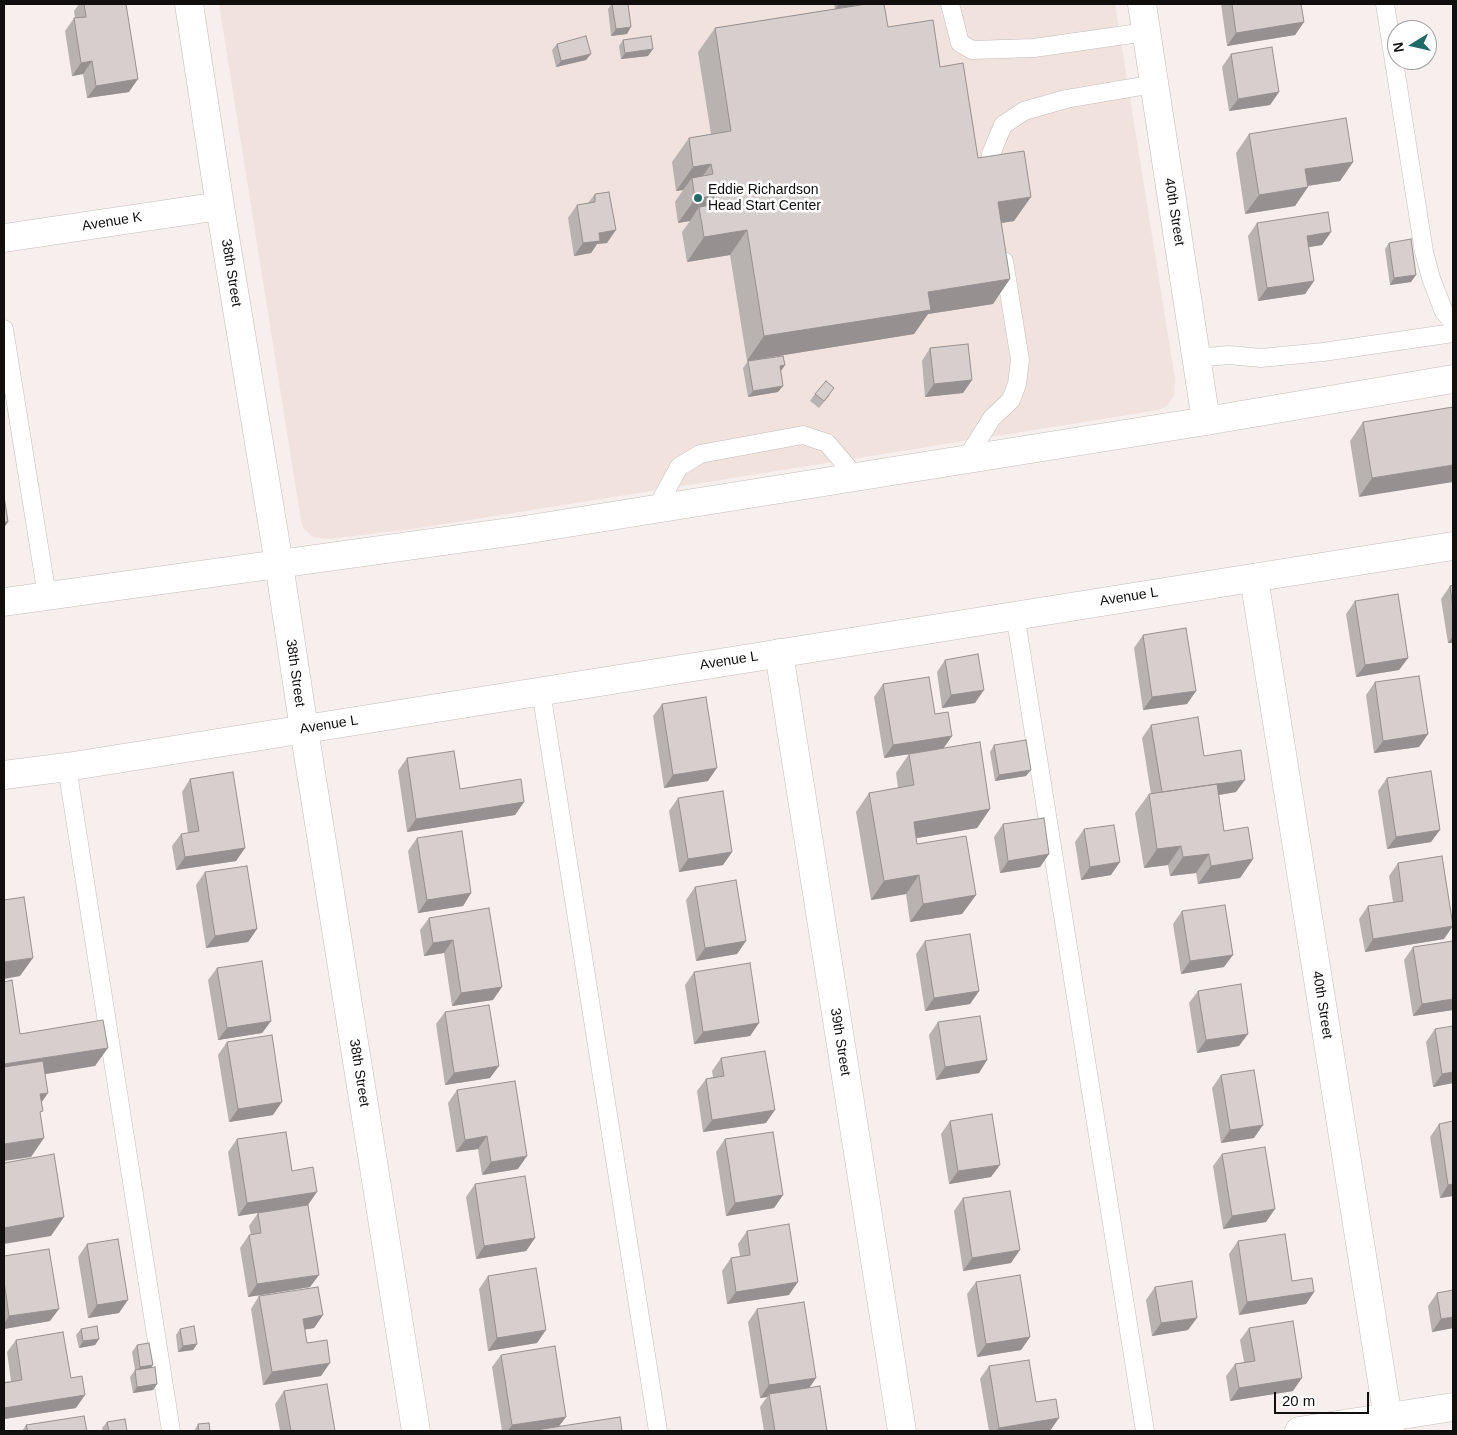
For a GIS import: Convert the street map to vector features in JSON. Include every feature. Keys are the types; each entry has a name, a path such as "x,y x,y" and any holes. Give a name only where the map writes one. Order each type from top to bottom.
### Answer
{"street":[{"name":"38th Street","path":"189,4 416,1431"},
{"name":"40th Street","path":"1142,4 1206,421"},
{"name":"Avenue K","path":"4,238 220,206"},
{"path":"4,602 524,530 1206,421 1453,378"},
{"name":"Avenue L","path":"4,775 67,767 1015,614 1453,546"},
{"name":"40th Street","path":"1254,578 1388,1424"},
{"name":"39th Street","path":"779,653 902,1431"},
{"path":"1298,1431 1388,1424 1453,1407"}],"lane":[{"path":"950,4 960,44 972,50 1034,48 1146,32"},
{"path":"1384,4 1424,252 1431,278 1444,312 1453,322"},
{"path":"989,178 991,154 1003,125 1024,111 1066,99 1154,84"},
{"path":"966,459 992,418 1011,400 1017,384 1020,360 1000,242"},
{"path":"4,328 47,596"},
{"path":"1196,358 1229,355 1262,358 1323,352 1453,333"},
{"path":"656,509 679,467 700,454 804,435 827,443 856,477"},
{"path":"1015,614 1145,1431"},
{"path":"541,691 658,1431"},
{"path":"67,767 171,1431"}],"shaded area":[{"name":"Eddie Richardson Head Start Center","path":"219,4 1115,4 1175,379 1174,395 1167,406 1159,410 419,528 330,539 313,537 304,529 301,521"}],"building":[{"path":"84,4 126,4 138,79 96,86 92,61 81,63 74,18 86,17"},
{"path":"612,4 628,4 631,27 616,29"},
{"path":"867,4 884,4 888,27 933,20 940,67 963,63 978,158 1024,151 1031,197 998,202 1010,279 928,292 931,310 764,336 747,230 704,237 699,207 718,204 716,195 695,199 692,178 713,174 711,164 693,167 689,138 731,131 715,28"},
{"path":"1232,4 1301,4 1304,22 1236,33"},
{"path":"586,36 591,54 561,61 557,44"},
{"path":"651,36 653,49 625,53 623,40"},
{"path":"1272,47 1279,92 1238,99 1231,54"},
{"path":"1346,118 1353,162 1305,169 1308,187 1259,195 1249,134"},
{"path":"609,192 616,230 599,233 600,241 583,243 577,205 595,202 595,194"},
{"path":"1328,212 1331,232 1307,236 1314,281 1267,288 1257,223"},
{"path":"1411,239 1416,275 1394,278 1389,243"},
{"path":"968,344 972,380 934,384 930,348"},
{"path":"783,356 785,365 780,366 783,386 753,391 748,361"},
{"path":"826,381 834,388 824,401 815,394"},
{"path":"1453,407 1453,465 1372,478 1363,422"},
{"path":"4,496 8,522 4,522"},
{"path":"1453,585 1453,609 1450,586"},
{"path":"1398,594 1408,658 1365,665 1355,601"},
{"path":"1186,628 1196,691 1152,697 1143,635"},
{"path":"978,654 984,690 951,695 945,660"},
{"path":"1419,676 1428,734 1383,741 1375,682"},
{"path":"929,677 935,714 948,712 952,736 893,745 883,684"},
{"path":"706,697 717,768 673,775 662,704"},
{"path":"1198,717 1204,756 1241,750 1245,780 1162,792 1151,725"},
{"path":"1026,740 1031,770 999,775 994,745"},
{"path":"980,742 990,809 914,822 917,844 966,836 976,895 923,904 919,875 884,881 869,793 914,785 909,754"},
{"path":"454,751 460,789 521,779 524,802 416,819 407,758"},
{"path":"1431,771 1440,830 1396,837 1387,778"},
{"path":"233,772 245,848 185,857 181,834 199,831 190,779"},
{"path":"1217,784 1224,831 1248,827 1253,859 1211,866 1209,854 1183,857 1181,846 1157,849 1149,794"},
{"path":"723,791 732,852 688,859 678,798"},
{"path":"1044,818 1049,854 1008,861 1003,824"},
{"path":"1114,825 1120,862 1090,867 1084,829"},
{"path":"462,831 471,893 427,900 417,838"},
{"path":"1442,856 1453,926 1373,939 1368,906 1403,901 1398,863"},
{"path":"247,866 257,929 215,936 205,872"},
{"path":"736,880 746,941 705,948 695,887"},
{"path":"24,897 33,958 4,962 4,900"},
{"path":"1225,905 1233,955 1190,961 1182,911"},
{"path":"489,908 502,987 461,993 453,940 433,943 429,918"},
{"path":"970,934 979,991 934,998 925,941"},
{"path":"1453,941 1453,999 1422,1004 1413,947"},
{"path":"262,961 271,1021 227,1028 217,968"},
{"path":"750,963 759,1023 703,1032 694,972"},
{"path":"12,980 20,1034 103,1020 108,1048 4,1064 4,982"},
{"path":"1241,984 1248,1034 1206,1040 1198,991"},
{"path":"489,1005 499,1066 454,1073 445,1012"},
{"path":"980,1016 987,1060 945,1067 938,1022"},
{"path":"1453,1026 1453,1072 1442,1074 1435,1029"},
{"path":"272,1035 282,1102 238,1109 227,1042"},
{"path":"765,1051 775,1110 712,1120 706,1079 724,1076 721,1058"},
{"path":"43,1061 48,1093 40,1094 43,1111 40,1112 44,1138 4,1144 4,1067"},
{"path":"1254,1070 1263,1125 1230,1130 1221,1075"},
{"path":"515,1081 527,1156 491,1162 487,1136 465,1140 457,1090"},
{"path":"992,1114 1000,1165 958,1171 950,1121"},
{"path":"1453,1121 1453,1184 1448,1185 1439,1124"},
{"path":"286,1132 292,1171 313,1167 317,1192 247,1203 237,1139"},
{"path":"773,1132 783,1195 735,1203 725,1139"},
{"path":"1265,1147 1275,1209 1232,1216 1222,1154"},
{"path":"54,1154 64,1217 4,1228 4,1163"},
{"path":"525,1176 535,1238 484,1246 475,1184"},
{"path":"1010,1191 1020,1250 972,1258 963,1198"},
{"path":"308,1205 319,1275 257,1284 249,1235 261,1233 258,1213"},
{"path":"789,1224 798,1282 736,1292 731,1258 750,1255 747,1231"},
{"path":"1285,1234 1292,1281 1312,1278 1314,1292 1247,1302 1238,1241"},
{"path":"118,1239 128,1300 97,1305 87,1244"},
{"path":"49,1249 59,1309 9,1316 4,1281 4,1256"},
{"path":"536,1268 546,1330 497,1338 488,1276"},
{"path":"1020,1275 1030,1337 986,1344 976,1282"},
{"path":"1192,1281 1197,1318 1161,1323 1155,1287"},
{"path":"318,1287 323,1315 303,1319 307,1343 327,1340 330,1363 272,1372 259,1296"},
{"path":"1453,1290 1453,1317 1441,1319 1437,1293"},
{"path":"804,1302 816,1378 769,1385 757,1309"},
{"path":"1293,1321 1302,1378 1239,1388 1235,1364 1255,1361 1249,1328"},
{"path":"97,1326 99,1339 83,1341 81,1329"},
{"path":"194,1326 197,1344 183,1346 180,1329"},
{"path":"63,1332 71,1378 82,1376 85,1395 4,1408 4,1383 22,1380 16,1340"},
{"path":"149,1343 153,1365 140,1367 137,1345"},
{"path":"555,1346 566,1417 512,1425 501,1355"},
{"path":"1029,1360 1036,1402 1056,1399 1059,1418 999,1428 989,1366"},
{"path":"155,1367 157,1384 137,1387 135,1370"},
{"path":"327,1384 335,1431 291,1431 284,1391"},
{"path":"820,1386 827,1431 775,1431 769,1394"},
{"path":"84,1416 87,1431 28,1431 26,1425"},
{"path":"620,1417 622,1431 530,1431"},
{"path":"125,1419 127,1431 109,1431 107,1422"},
{"path":"209,1423 210,1431 199,1431 198,1424"}],"place":[{"name":"Eddie Richardson Head Start Center","path":"698,198"}]}
